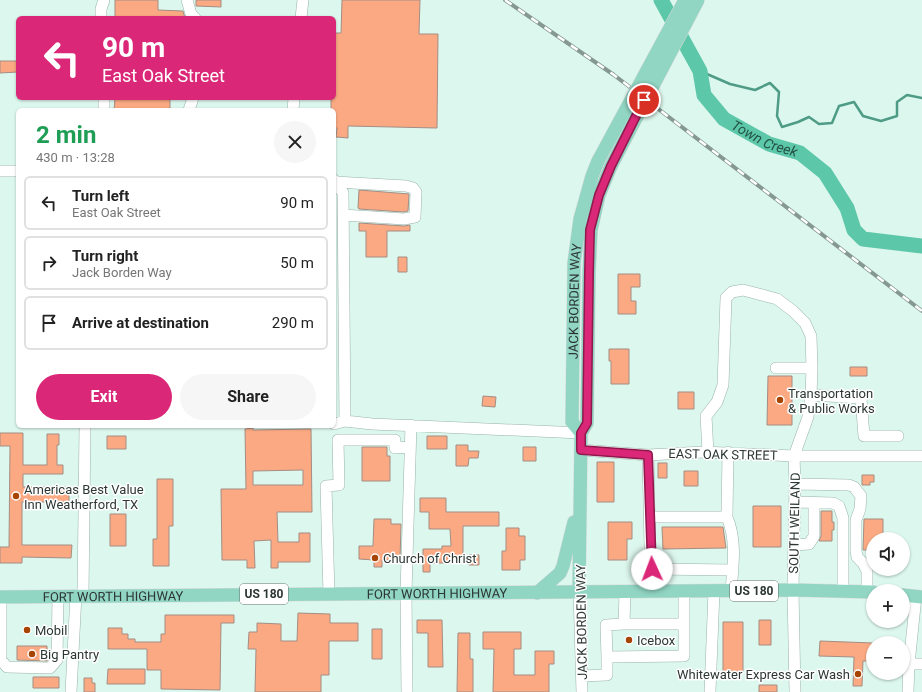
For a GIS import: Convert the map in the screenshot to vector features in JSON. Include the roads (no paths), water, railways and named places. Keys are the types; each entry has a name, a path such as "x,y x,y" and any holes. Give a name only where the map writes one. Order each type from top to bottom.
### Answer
{"main road":[{"name":"JACK BORDEN WAY","path":"579,592 581,433 587,423 590,230 605,164 685,0"},
{"name":"JACK BORDEN WAY","path":"605,164 698,0"},
{"path":"537,593 560,573 579,503"},
{"name":"FORT WORTH HIGHWAY","path":"0,597 80,595 714,592 793,590 866,592"}],"street":[{"path":"101,16 101,9 104,0"},
{"path":"187,0 193,16"},
{"path":"300,16 303,0"},
{"path":"0,171 16,171"},
{"path":"336,181 406,186 413,188 416,192 415,218 404,219 343,216"},
{"path":"336,182 343,193 343,216 339,231 339,423 581,433"},
{"path":"708,452 706,416 717,402 723,385 726,298 732,292 743,290 777,299 793,311 804,323 812,336 811,394 808,417 794,456"},
{"path":"776,368 812,368"},
{"path":"811,394 861,398 864,436 898,436"},
{"path":"406,692 406,593 411,425"},
{"path":"71,692 80,595 85,428"},
{"path":"329,594 326,486 339,485 338,440 395,440 395,448 410,447"},
{"name":"EAST OAK STREET","path":"581,450 648,455 728,452 794,456 922,456"},
{"path":"728,452 727,517 732,528 734,547 731,591"},
{"path":"648,455 652,569 651,592"},
{"name":"SOUTH WEILAND","path":"794,456 795,502 793,590 795,692"},
{"path":"795,484 854,486 861,496 860,509 856,520 857,557 863,563 868,584"},
{"path":"795,502 833,503 839,506 843,518 843,591"},
{"path":"794,545 809,544 812,541 814,536 814,503"},
{"path":"650,517 727,517"},
{"path":"652,569 733,570"},
{"name":"JACK BORDEN WAY","path":"579,592 582,692"},
{"path":"624,624 625,592"},
{"path":"607,657 684,656 684,592"},
{"path":"710,692 714,592"},
{"path":"0,597 1,660 7,667 50,668 57,660 58,596"},
{"path":"910,650 914,596"},
{"path":"582,676 607,675 606,625 684,624"},
{"path":"910,664 922,664"},
{"path":"908,680 908,692"}],"waterway":[{"name":"Town Creek","path":"661,0 700,71 704,95 724,119 769,144 800,153 825,173 847,208 854,230 863,239 922,246"},
{"path":"700,71 730,84 755,90 770,83 779,92 777,116 782,127 809,117 819,124 832,123 839,106 854,102 863,116 881,121 897,116 897,102 907,95 922,98"}],"railway":[{"path":"505,0 614,75 922,311"}],"place":[{"name":"Transportation & Public Works","path":"780,400"},
{"name":"Americas Best Value Inn Weatherford, TX","path":"16,496"},
{"name":"Church of Christ","path":"375,558"},
{"name":"Mobil","path":"27,630"},
{"name":"Icebox","path":"629,640"},
{"name":"Big Pantry","path":"32,654"},
{"name":"Whitewater Express Car Wash","path":"858,674"}]}
